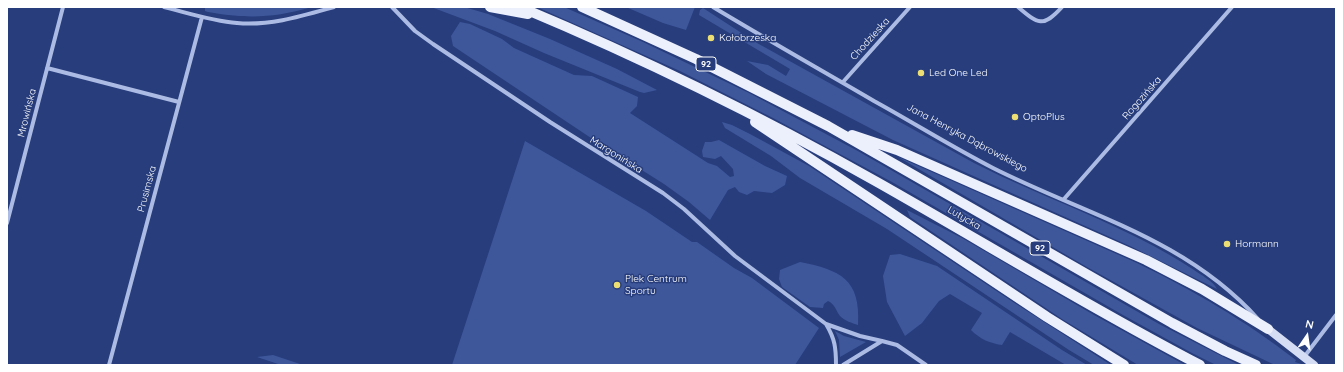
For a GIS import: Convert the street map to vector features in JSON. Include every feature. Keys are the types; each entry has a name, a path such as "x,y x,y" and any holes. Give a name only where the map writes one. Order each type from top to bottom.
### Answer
{"main road":[{"path":"490,7 542,16"},
{"name":"92","path":"520,7 623,52 714,95"},
{"name":"92","path":"582,7 709,66 828,126"},
{"path":"714,95 1054,321 1124,365"},
{"name":"Lutycka","path":"714,95 864,174 1099,310 1200,365"},
{"path":"828,126 897,150 1146,260 1202,288 1268,329 1314,365"},
{"name":"Lutycka","path":"828,126 1172,324 1256,365"}],"street":[{"name":"Mrowińska","path":"7,223 63,7"},
{"path":"164,7 202,17 237,23 262,23 288,20 334,7"},
{"name":"Margonińska","path":"392,7 415,31 550,122 684,208 735,256 826,324 860,336 897,346 926,365"},
{"name":"Jana Henryka Dąbrowskiego","path":"713,7 720,9 912,124 978,160 1020,181 1138,232 1192,262 1227,288 1268,329"},
{"name":"Chodzieska","path":"843,82 910,7"},
{"path":"1018,7 1038,22 1047,21 1062,7"},
{"name":"Rogozińska","path":"1064,199 1232,7"},
{"name":"Prusimska","path":"109,365 202,17"},
{"path":"47,68 179,102"},
{"path":"1304,357 1336,315"},
{"name":"Margonińska","path":"826,324 836,344 836,365"},
{"path":"843,365 882,341"}],"shaded area":[{"path":"205,7 312,7 273,15 236,16 208,12 205,11"},
{"path":"431,7 464,7 488,14 550,39 617,69 657,90 644,93 640,92 544,53 495,31"},
{"path":"537,7 564,7 643,42 749,93 856,150 1159,324 1239,365 1216,365 1192,353 892,182 773,118 680,71"},
{"path":"626,7 695,7 686,30 663,23"},
{"path":"703,8 757,43 974,163 1114,226 1168,254 1207,278 1217,289 1130,246 893,140 766,74 747,61 768,65 786,76 790,69 699,15 700,10"},
{"path":"460,22 470,24 502,39 514,48 574,75 592,76 638,97 637,106 630,113 708,163 717,166 730,177 734,176 733,169 721,156 715,159 703,157 702,151 705,142 719,140 765,166 787,176 785,185 772,193 754,191 747,195 739,192 735,187 728,190 710,220 689,202 664,184 591,138 453,46 451,36"},
{"path":"722,122 750,134 809,166 1013,302 1111,365 1094,365 1069,350 887,229 800,178 771,156 725,128"},
{"name":"Plek Centrum Sportu","path":"525,141 646,211 692,242 697,242 734,268 752,278 819,328 795,365 452,365"},
{"path":"898,157 1159,274 1219,307 1258,332 1296,360 1295,362 1305,365 1275,365 1197,328 1087,267"},
{"path":"907,210 962,238 1094,315 1185,365 1138,365 1062,319 910,217"},
{"path":"900,254 937,266 1062,350 1087,365 1066,365 1010,332 1002,345 985,340 971,330 982,313 950,294 939,301 922,323 905,336 887,302 883,276 890,255"},
{"path":"800,262 837,273 845,279 852,287 856,297 858,325 842,318 834,306 828,301 824,304 823,308 810,307 782,287 779,279 780,270"},
{"path":"835,331 844,336 866,342 840,357 839,340"},
{"path":"273,355 303,365 281,365 257,357"}],"place":[{"name":"Kołobrzeska","path":"711,38"},
{"name":"Led One Led","path":"921,73"},
{"name":"OptoPlus","path":"1015,117"},
{"name":"Hormann","path":"1227,244"},
{"name":"Plek Centrum Sportu","path":"617,285"}]}
